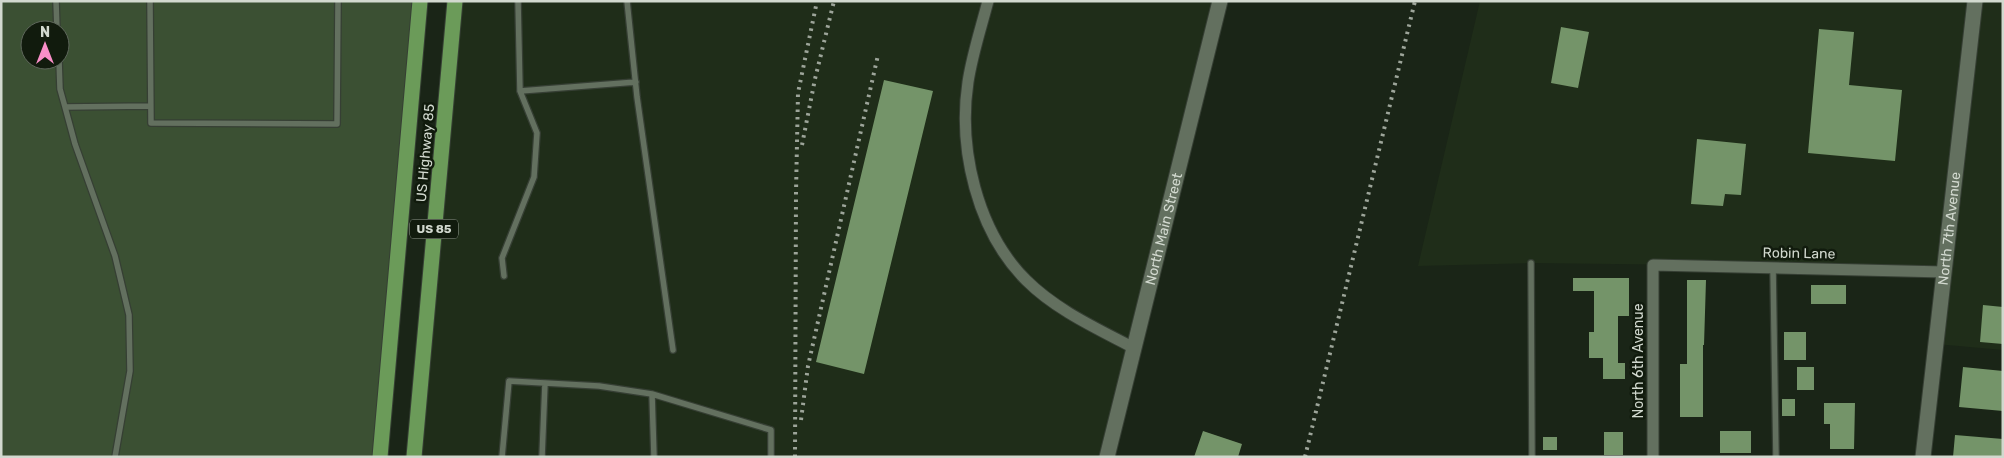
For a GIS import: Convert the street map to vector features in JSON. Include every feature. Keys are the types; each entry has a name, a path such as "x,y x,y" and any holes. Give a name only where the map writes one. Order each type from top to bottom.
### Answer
{"highway":[{"name":"US Highway 85","path":"380,457 420,1"},
{"name":"US Highway 85","path":"414,457 455,1"}],"street":[{"path":"988,1 968,81 966,109 967,142 971,168 991,230 1013,265 1042,294 1079,319 1134,348"},
{"name":"North Main Street","path":"1107,457 1220,1"},
{"name":"North 7th Avenue","path":"1923,457 1975,1"},
{"name":"Robin Lane","path":"1653,265 1944,272"},
{"name":"North 6th Avenue","path":"1653,265 1653,457"}],"lane":[{"path":"56,1 57,20"},
{"path":"150,1 150,123 337,124 338,1"},
{"path":"504,276 502,258 534,177 537,133 520,91 518,1"},
{"path":"627,1 636,82 673,350"},
{"path":"59,70 60,89 75,144 115,256 129,315 130,371 116,457"},
{"path":"520,91 636,82"},
{"path":"65,107 150,106"},
{"path":"1531,264 1532,457"},
{"path":"1773,267 1776,457"},
{"path":"502,457 509,381 599,386 652,394 771,430 771,457"},
{"path":"542,457 545,383"},
{"path":"652,394 654,457"}],"shaded area":[{"path":"1,1 420,1 380,457 1,457"},
{"path":"455,1 1220,1 1107,457 414,457"},
{"path":"1480,1 2003,1 2003,350 1936,344 1944,268 1531,263 1418,266"}],"building":[{"path":"1561,27 1589,32 1578,88 1551,83"},
{"path":"1819,29 1854,32 1849,85 1902,90 1895,161 1808,153"},
{"path":"884,80 933,91 864,374 816,362"},
{"path":"1697,139 1746,144 1741,195 1725,194 1723,206 1691,204"},
{"path":"1573,278 1629,278 1629,316 1618,316 1618,363 1625,363 1625,379 1603,379 1603,358 1589,358 1589,332 1594,332 1594,291 1573,291"},
{"path":"1687,280 1706,280 1703,345 1703,417 1680,417 1680,364 1687,364"},
{"path":"1811,285 1846,285 1846,304 1811,304"},
{"path":"1983,305 2003,307 2003,344 1980,342"},
{"path":"1784,332 1806,332 1806,360 1784,360"},
{"path":"1797,367 1814,367 1814,390 1797,390"},
{"path":"1963,367 2003,371 2003,411 1959,407"},
{"path":"1782,399 1795,399 1795,416 1782,416"},
{"path":"1824,403 1855,403 1854,449 1830,449 1830,424 1824,424"},
{"path":"1203,431 1242,444 1238,457 1194,457"},
{"path":"1720,431 1751,431 1751,453 1720,453"},
{"path":"1604,432 1623,432 1623,455 1604,455"},
{"path":"1955,435 2003,439 2003,457 1953,457"},
{"path":"1543,437 1557,437 1557,450 1543,450"}],"railway":[{"path":"795,457 798,93 817,1"},
{"path":"802,145 815,79 834,1"},
{"path":"1305,457 1415,1"},
{"path":"801,420 808,366 878,55"}]}
